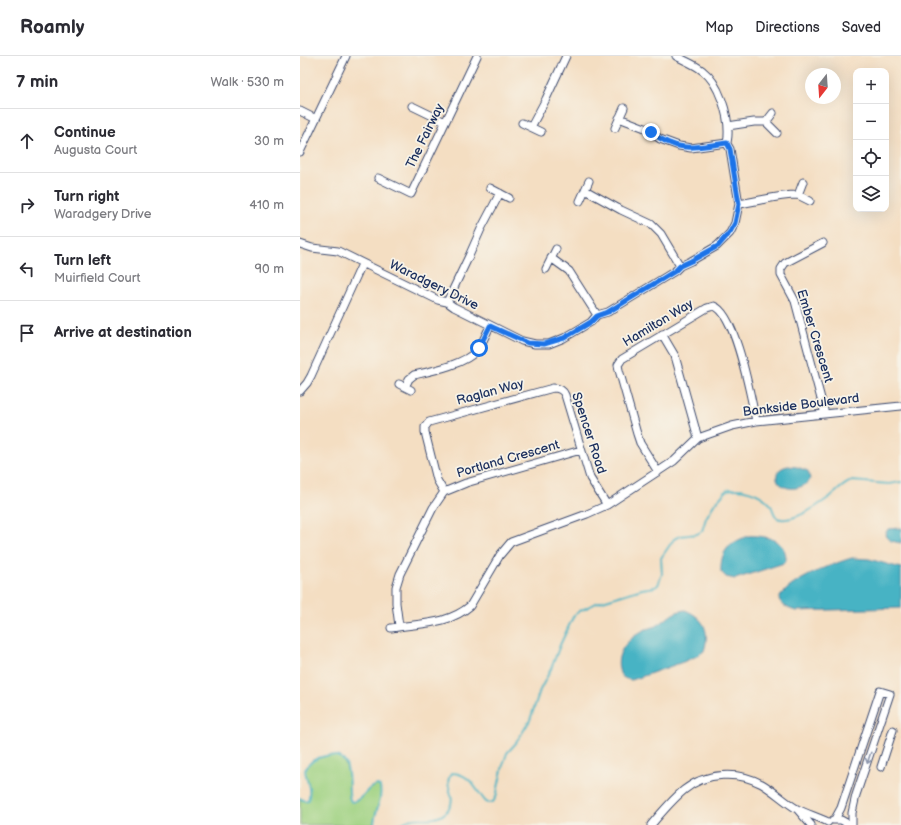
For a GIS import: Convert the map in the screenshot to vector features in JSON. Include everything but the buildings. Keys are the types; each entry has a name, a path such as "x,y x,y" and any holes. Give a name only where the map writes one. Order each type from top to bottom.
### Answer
{"street":[{"path":"300,152 346,56"},
{"name":"The Fairway","path":"378,178 411,194 477,56"},
{"path":"531,127 566,56"},
{"name":"Waradgery Drive","path":"300,244 312,248 338,251 438,300 447,302 490,326 528,343 544,344 564,338 591,322 597,316 606,313 675,271 680,266 700,256 722,241 730,232 735,223 739,204 730,149 727,143 728,126 718,91 713,81 702,70 676,56"},
{"path":"412,106 445,122"},
{"path":"615,128 624,108"},
{"path":"300,111 316,119"},
{"path":"766,122 773,113"},
{"path":"619,118 645,128 665,141 679,146 691,148 727,143"},
{"path":"728,126 754,122 766,122 777,133"},
{"path":"522,123 541,132"},
{"path":"580,201 589,180"},
{"path":"798,195 803,182"},
{"path":"490,188 509,198"},
{"path":"585,190 621,210 651,224 660,234 680,266"},
{"path":"447,302 481,229 500,193"},
{"path":"739,204 779,196 798,195 810,201"},
{"name":"Ember Crescent","path":"823,243 786,263 781,269 781,275 795,301 825,414"},
{"path":"546,269 556,249"},
{"path":"551,258 569,271 597,316"},
{"path":"300,391 312,376 362,264"},
{"name":"Hamilton Way","path":"658,472 640,443 618,365 622,359 707,308 714,306 721,311 735,337 745,372 756,421"},
{"path":"405,387 409,379 414,375 462,361 470,357 479,348 490,326"},
{"path":"662,334 675,356 698,438"},
{"name":"Raglan Way","path":"444,492 437,480 425,432 426,424 432,420 553,388 561,389"},
{"name":"Spencer Road","path":"561,389 565,395 590,478 607,505"},
{"name":"Bankside Boulevard","path":"391,628 445,620 463,612 470,606 500,555 511,542 587,514 607,505 674,461 698,438 732,426 756,421 901,406"},
{"name":"Portland Crescent","path":"399,626 396,603 396,587 400,574 433,508 444,492 466,483 581,450"},
{"path":"651,825 684,790 701,780 718,776 736,776 756,781 796,808 826,823 835,819 842,808 880,691 890,694 853,806 851,825 845,821 835,819"},
{"path":"881,767 893,730"},
{"path":"866,736 875,739"},
{"path":"796,808 811,825"}],"green space":[{"path":"331,755 341,757 344,762 348,776 349,797 352,802 359,799 374,786 378,785 380,787 381,792 374,825 300,825 300,798 306,801 308,800 309,796 305,770 312,760"}],"water":[{"path":"788,466 797,467 808,471 810,479 808,483 799,487 791,488 779,483 777,473 781,469"},
{"path":"901,528 901,543 891,541 886,537 885,534 888,529"},
{"path":"748,536 761,536 779,543 783,547 786,560 784,563 735,579 726,577 721,572 724,553 731,545"},
{"path":"852,558 869,559 901,568 901,608 796,611 786,607 780,601 779,599 783,593 800,580 834,564"},
{"path":"685,610 697,617 704,626 706,632 706,644 704,651 683,662 632,680 623,677 620,674 618,663 621,651 628,641 638,633 658,625 673,614"}],"waterway":[{"path":"400,825 411,819 429,819 445,813 452,802 448,783 452,773 459,774 469,779 486,802 493,802 496,797 507,753 516,743 530,720 540,690 551,669 574,615 596,603 658,585 662,574 661,558 674,539 680,536 697,534 702,531 706,518 713,506 727,490 738,489 750,491 761,496 770,504 777,518 783,519 805,513 852,481 889,484 901,482"},
{"path":"300,798 306,801 308,800 309,789 305,770 309,764 314,760 325,756 335,756 341,758 348,769 349,793 350,800 352,802 359,799 374,786 378,785 380,787 381,792 374,825"}],"route":[{"path":"479,348 490,326 528,343 540,345 559,341 591,322 597,316 608,312 675,271 680,266 687,264 718,246 727,236 735,223 739,204 730,149 727,143 687,148 671,144 651,132"}]}
